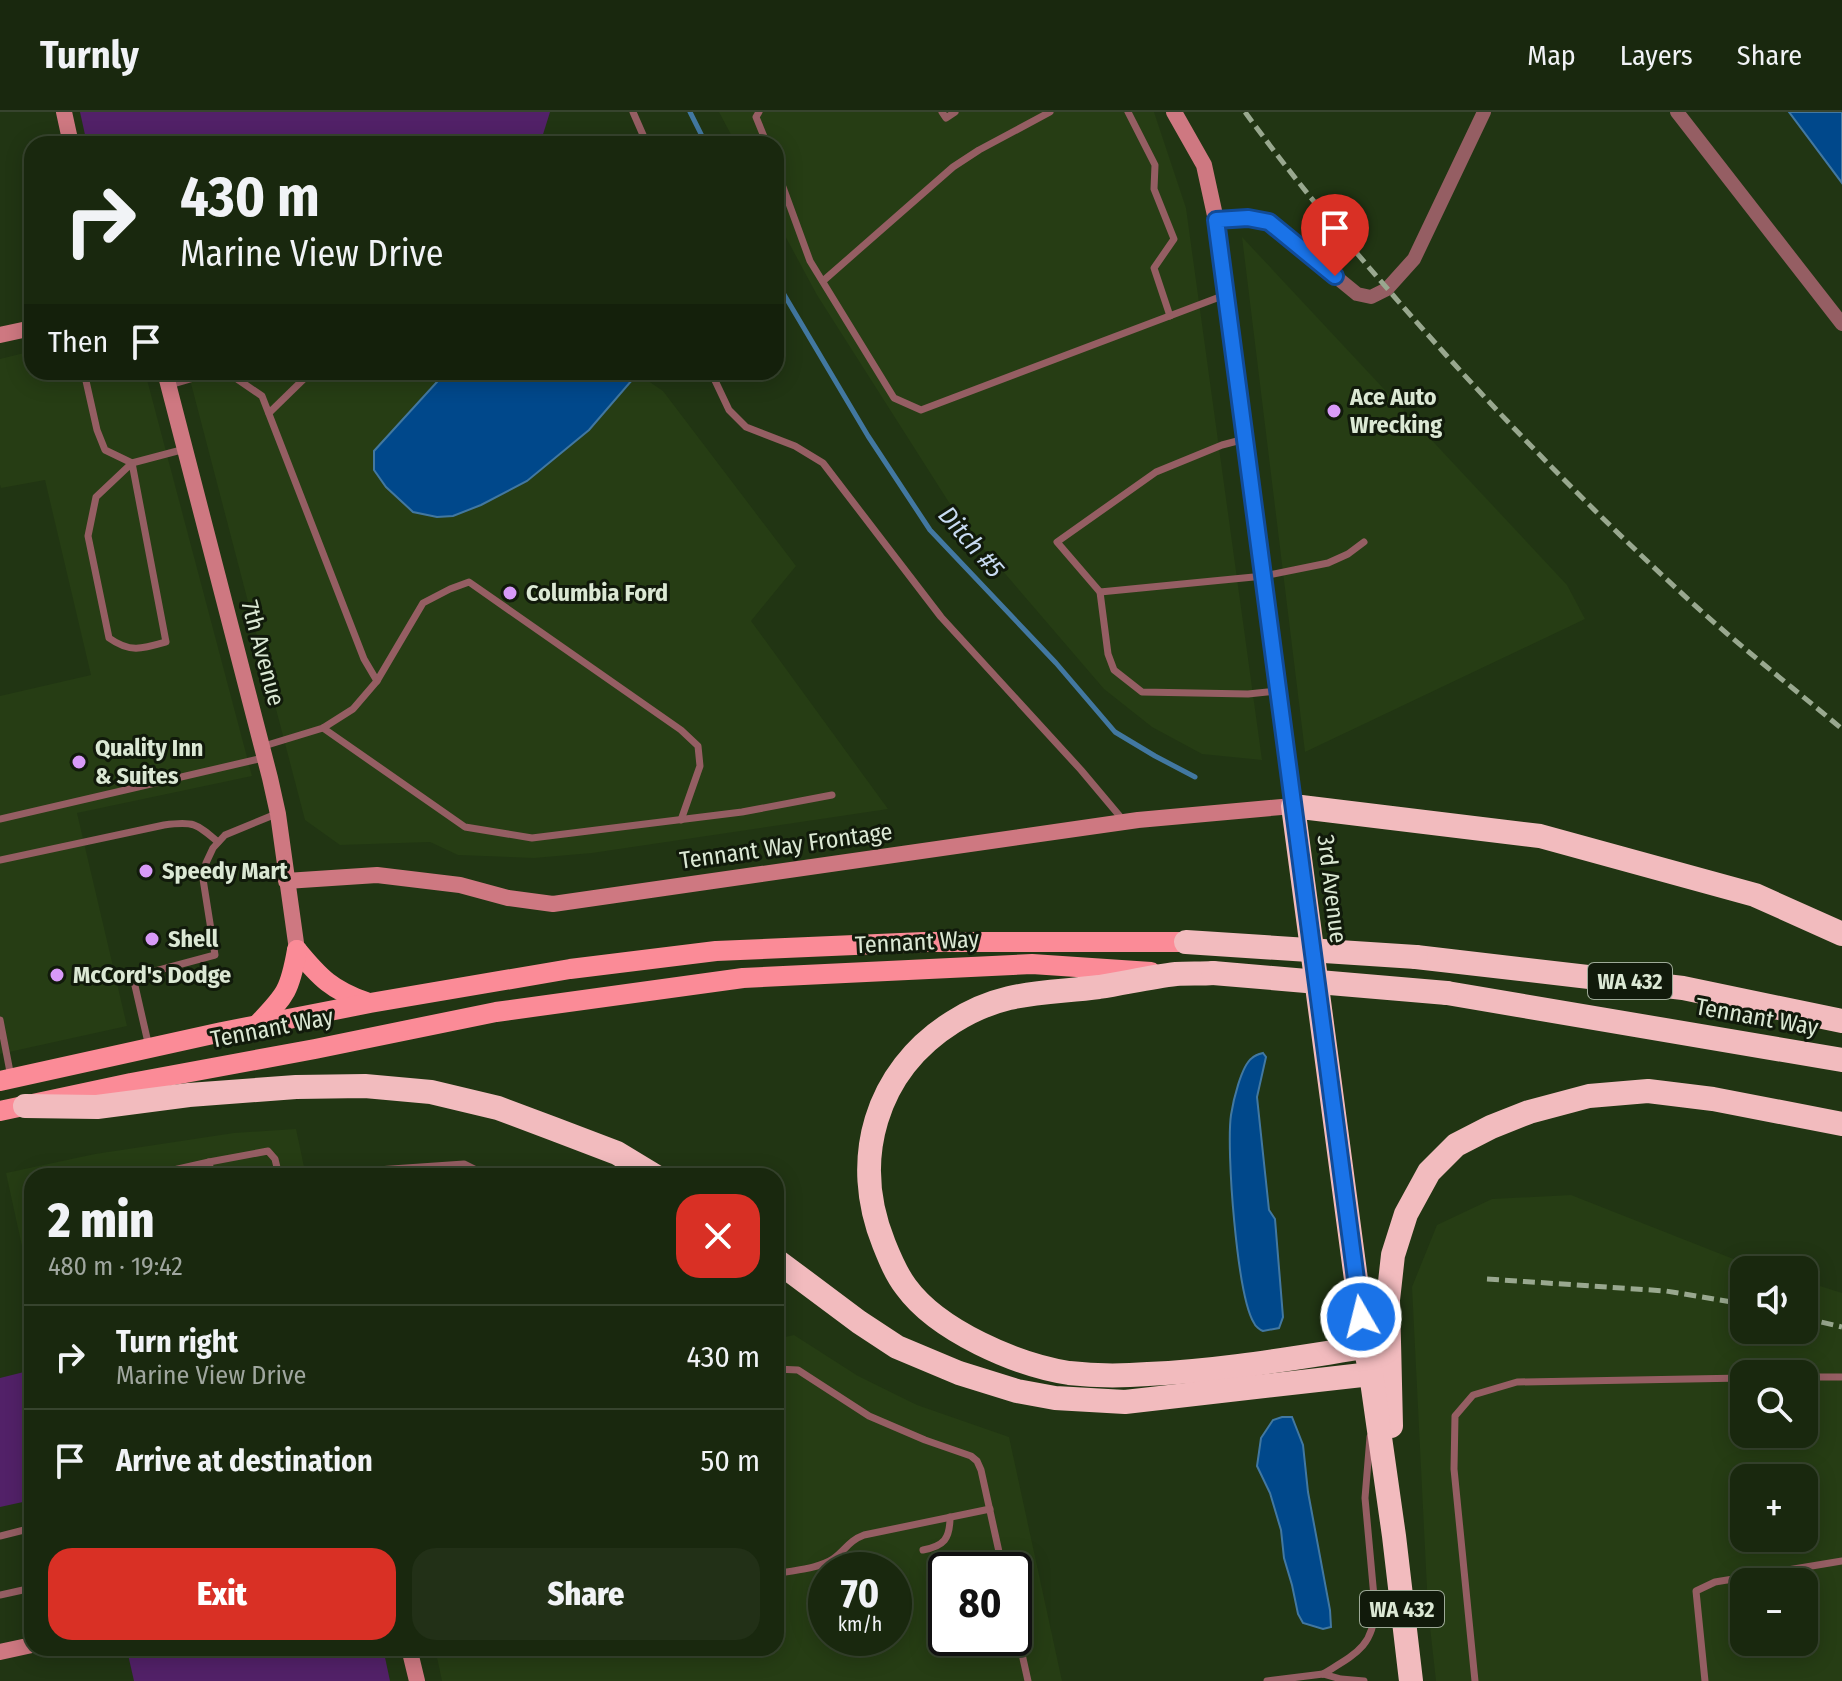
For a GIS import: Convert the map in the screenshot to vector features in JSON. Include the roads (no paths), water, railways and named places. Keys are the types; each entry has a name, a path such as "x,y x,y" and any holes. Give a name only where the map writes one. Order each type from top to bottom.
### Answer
{"highway":[{"path":"1293,806 1540,836 1755,895 1842,934"},
{"name":"3rd Avenue","path":"1293,806 1365,1347 1394,1536 1411,1681"},
{"name":"Tennant Way","path":"1186,942 1416,957 1683,988 1842,1021"},
{"name":"Tennant Way","path":"1178,974 1213,973 1447,993 1842,1060"},
{"path":"1178,974 1008,997 978,1008 953,1022 914,1053 883,1100 869,1150 871,1204 890,1261 907,1289 925,1306 978,1344 1027,1363 1069,1373 1121,1376 1177,1373 1365,1347"},
{"path":"25,1106 97,1107 189,1095 296,1087 365,1086 431,1092 498,1108 617,1153 642,1168"},
{"path":"1394,1536 1388,1300 1393,1255 1406,1214 1429,1172 1456,1145 1529,1112 1589,1096 1648,1091 1713,1099 1842,1124"},
{"path":"784,1266 897,1347 959,1373 1017,1391 1055,1398 1125,1402 1371,1374"}],"main road":[{"path":"64,112 69,136"},
{"name":"3rd Avenue","path":"1174,112 1204,165 1216,220 1293,806"},
{"path":"0,335 24,330"},
{"name":"7th Avenue","path":"166,380 278,814 297,950"},
{"name":"Tennant Way Frontage","path":"286,881 377,875 460,885 508,898 553,904 1125,822 1293,806"},
{"name":"Tennant Way","path":"6,1080 149,1047 370,1003 570,969 716,951 924,942 1186,942"},
{"path":"297,950 319,976 343,994 370,1003"},
{"path":"258,1024 282,999 292,980 297,950"},
{"name":"Tennant Way","path":"0,1111 496,1012 743,978 1032,964 1178,974"},
{"path":"0,1652 24,1647"},
{"path":"411,1656 417,1681"}],"street":[{"path":"1216,220 1248,218 1269,222 1357,294 1371,297 1387,289 1414,259 1484,112"},
{"path":"1677,112 1842,324"}],"lane":[{"path":"633,112 644,136"},
{"path":"759,112 756,117 764,136"},
{"path":"942,112 946,118 955,112"},
{"path":"823,281 953,167 1050,112"},
{"path":"1128,112 1155,165 1154,189 1174,239 1154,268 1170,316"},
{"path":"784,190 810,261 894,398 921,410 1226,295"},
{"path":"86,380 97,430 105,450 132,463"},
{"path":"239,380 262,396 364,659 377,681"},
{"path":"269,413 303,380"},
{"path":"715,380 729,410 746,427 795,446 823,463 941,617 1125,822"},
{"path":"1245,439 1156,472 1057,542 1100,592 1108,654 1114,670 1142,692 1248,694 1278,691"},
{"path":"132,463 166,642 144,649 122,647 109,638 88,536 96,497 132,463 185,449"},
{"path":"1100,592 1264,576 1328,563 1364,542"},
{"path":"0,819 263,752 323,728 353,709 377,681 423,603 469,582 681,730 698,746 700,766 681,820"},
{"path":"323,728 465,827 532,838 742,812 832,795"},
{"path":"149,1047 133,977 215,955 203,879 206,863 213,848 225,835 278,814"},
{"path":"0,860 186,822 200,827 218,842"},
{"path":"1,1026 6,1080"},
{"path":"186,1168 268,1151 277,1168"},
{"path":"209,1162 210,1168"},
{"path":"406,1168 464,1164 472,1168"},
{"path":"784,1369 798,1370 869,1416 977,1461 999,1552"},
{"path":"1818,1377 1842,1377"},
{"path":"1475,1681 1454,1469 1455,1416 1473,1395 1517,1382 1730,1378"},
{"path":"1323,1674 1354,1655 1365,1644 1375,1626 1365,1498 1367,1452 1375,1405"},
{"path":"841,1552 853,1540 864,1535 990,1509"},
{"path":"923,1550 940,1544 946,1538 950,1530 950,1517"},
{"path":"0,1536 24,1530"},
{"path":"1705,1681 1696,1591 1715,1582 1842,1561"},
{"path":"784,1572 808,1567"},
{"path":"0,1595 24,1590"},
{"path":"1022,1656 1028,1681"},
{"path":"1267,1681 1323,1674 1364,1681"}],"water":[{"path":"1789,112 1842,112 1842,183"},
{"path":"439,380 632,380 589,430 527,481 453,516 437,517 413,512 386,487 374,470 374,451"},
{"path":"1263,1053 1266,1057 1257,1097 1269,1210 1275,1219 1283,1317 1279,1328 1263,1331 1254,1323 1248,1308 1238,1254 1230,1133 1232,1109 1241,1076 1248,1062"},
{"path":"1292,1417 1303,1445 1308,1492 1330,1610 1331,1627 1323,1629 1303,1623 1298,1614 1284,1558 1281,1530 1270,1493 1257,1466 1261,1438 1273,1420"}],"waterway":[{"name":"Ditch #5","path":"690,112 702,136"},
{"name":"Ditch #5","path":"784,294 868,436 930,530 1056,663 1115,732 1195,777"}],"railway":[{"path":"1245,112 1368,266 1534,449 1689,600 1842,729"},
{"path":"1487,1279 1666,1291 1730,1302"},
{"path":"1818,1321 1842,1327"}],"place":[{"name":"Ace Auto Wrecking","path":"1334,411"},
{"name":"Columbia Ford","path":"510,593"},
{"name":"Quality Inn & Suites","path":"79,762"},
{"name":"Speedy Mart","path":"146,871"},
{"name":"Shell","path":"152,939"},
{"name":"McCord's Dodge","path":"57,975"}]}
